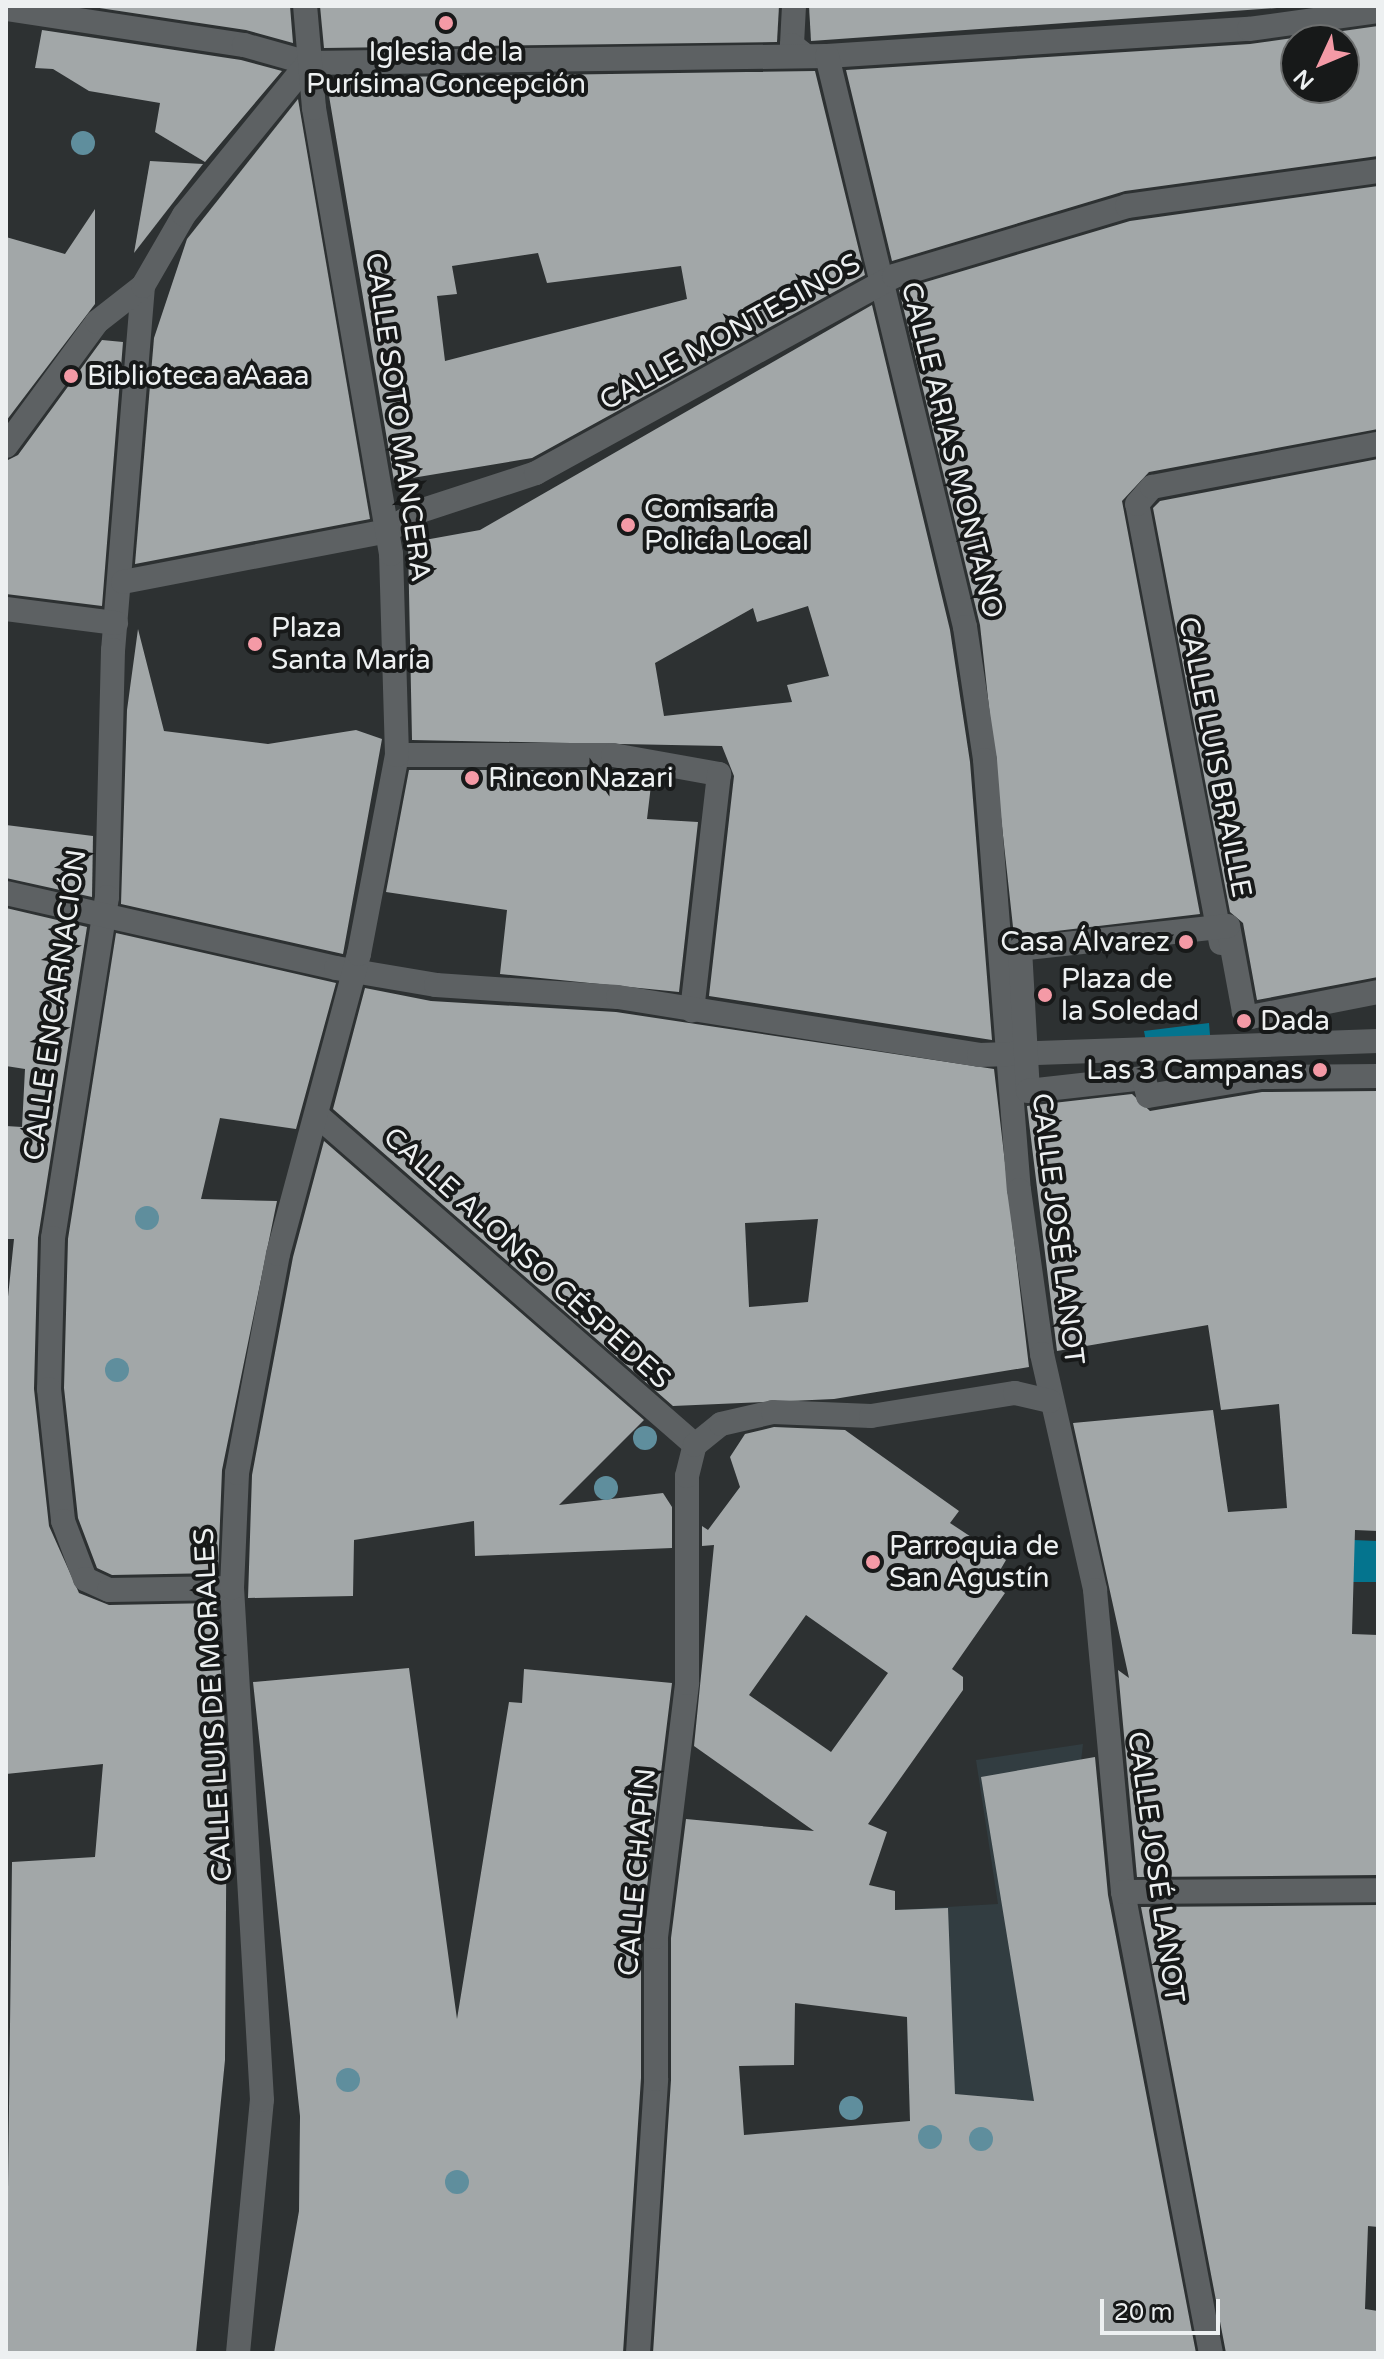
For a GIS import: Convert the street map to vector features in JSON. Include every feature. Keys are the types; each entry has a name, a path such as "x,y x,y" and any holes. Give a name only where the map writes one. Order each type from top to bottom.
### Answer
{"street":[{"name":"CALLE SOTO MANCERA","path":"305,6 308,63 387,531 397,755 352,970"},
{"path":"794,6 792,45 802,53"},
{"path":"6,9 244,45 308,63 802,53 827,56 1249,29 1378,11"},
{"name":"CALLE ARIAS MONTANO","path":"827,56 965,627 985,760 1018,1056"},
{"path":"6,446 97,322 143,286 184,215 308,63"},
{"name":"CALLE MONTESINOS","path":"123,582 387,531 417,512 536,473 880,283 1127,206 1378,171"},
{"name":"CALLE ENCARNACIÓN","path":"143,286 123,582 116,623 103,914 53,1238 49,1389 63,1521 79,1568 96,1588 232,1588"},
{"name":"CALLE LUIS BRAILLE","path":"1233,1046 1234,1011 1137,518 1140,495 1152,487 1378,444"},
{"path":"6,609 116,623"},
{"path":"397,755 613,755 719,774 692,1010"},
{"path":"6,893 352,970 692,1010 1018,1056 1378,1041"},
{"path":"1378,992 1251,1017 1244,1012 1228,926 1020,949 1018,1056 1028,1091 1144,1078 1148,1096 1261,1077 1378,1076"},
{"name":"CALLE LUIS DE MORALES","path":"238,2353 262,2100 232,1588 248,1395 352,970"},
{"name":"CALLE JOSÉ LANOT","path":"1018,1056 1019,1190 1050,1401 1098,1612 1105,1759 1123,1892 1211,2353"},
{"name":"CALLE ALONSO CÉSPEDES","path":"318,1116 695,1445"},
{"path":"695,1445 721,1424 773,1412 871,1416 1015,1393 1050,1401"},
{"name":"CALLE CHAPÍN","path":"638,2353 656,2079 656,1937 687,1683 687,1476 695,1445"},
{"path":"1123,1892 1378,1890"}],"shaded area":[{"path":"1083,1744 1042,2102 909,2094 904,1916 895,1910 998,1904 976,1760"}],"water":[{"path":"1209,1023 1210,1035 1146,1042 1144,1031"},
{"path":"1353,1540 1377,1541 1377,1582 1352,1582"}],"building":[{"path":"86,6 290,6 293,43 246,30"},
{"path":"320,6 779,6 777,42 324,48"},
{"path":"809,6 1305,6 811,41"},
{"path":"1378,26 1378,156 1125,191 892,261 846,70 1280,40 1280,104 1360,104 1360,29"},
{"path":"42,30 241,60 282,71 205,162 155,132 160,103 89,91 53,69 35,68"},
{"path":"815,71 865,275 532,458 394,481 326,78","holes":["538,253 547,283 681,266 687,299 445,361 437,296 457,294 452,266"]},
{"path":"298,99 370,519 135,564 154,338 187,239"},
{"path":"150,161 203,164 134,253"},
{"path":"1378,186 1378,429 1149,472 1122,501 1200,914 1014,936 980,625 899,290 1130,221"},
{"path":"95,209 95,304 6,421 6,237 65,254"},
{"path":"872,305 950,630 970,762 992,1040 709,996 734,776 722,746 412,740 408,543 480,530","holes":["808,606 829,676 787,685 792,702 664,716 655,663 753,608 757,622"]},
{"path":"102,340 123,342 102,606 6,594 6,461 18,455"},
{"path":"1378,459 1378,977 1257,1000 1243,923 1230,912 1153,508 1160,501"},
{"path":"138,629 164,731 268,744 356,730 382,739 343,954 121,904 127,710"},
{"path":"409,770 612,770 652,777 647,819 698,822 679,992 500,974 507,910 386,892"},
{"path":"6,825 93,836 92,897 6,878"},
{"path":"6,908 87,927 38,1238 34,1389 49,1526 79,1593 109,1605 216,1603 227,1754 225,2060 196,2353 6,2353 12,1862 95,1857 103,1764 6,1774 6,1316 14,1239 6,1239 6,1126 22,1127 25,1069 6,1066"},
{"path":"116,933 336,983 296,1129 220,1118 201,1199 277,1201 222,1470 218,1573 112,1575 97,1568 78,1518 64,1388 68,1239"},
{"path":"365,988 431,1001 616,1012 994,1069 1029,1367 834,1399 673,1406 333,1109","holes":["818,1219 808,1302 749,1307 745,1223"]},
{"path":"1378,1091 1378,1531 1355,1530 1352,1634 1378,1635 1378,1875 1137,1877 1118,1670 1129,1678 1073,1423 1213,1410 1228,1512 1287,1508 1279,1404 1221,1410 1208,1325 1057,1351 1027,1106 1132,1094 1150,1111 1262,1092"},
{"path":"324,1141 644,1420 559,1505 663,1493 672,1507 672,1548 475,1556 474,1521 354,1540 353,1596 248,1598 252,1475 293,1257"},
{"path":"774,1427 845,1430 959,1511 950,1523 1006,1560 992,1584 1005,1593 952,1669 963,1677 963,1690 868,1824 887,1832 869,1885 895,1891 895,1910 948,1908 955,2094 1034,2101 981,1777 1095,1757 1108,1895 1196,2353 653,2353 671,2080 671,1938 686,1819 814,1831 694,1746 714,1545 702,1546 702,1526 708,1530 740,1487 730,1457 745,1434","holes":["806,1615 888,1673 831,1752 749,1695","795,2003 907,2017 910,2121 744,2135 739,2066 794,2065"]},
{"path":"409,1668 457,2019 509,1702 522,1703 524,1669 672,1683 641,1935 641,2078 623,2353 274,2353 299,2211 300,2116 253,1682"},
{"path":"1378,1905 1378,2227 1368,2226 1365,2309 1378,2311 1378,2353 1226,2353 1141,1907"}],"place":[{"name":"Iglesia de la Purísima Concepción","path":"446,23"},
{"name":"Biblioteca aAaaa","path":"71,376"},
{"name":"Comisaría Policía Local","path":"628,525"},
{"name":"Plaza Santa María","path":"255,644"},
{"name":"Rincon Nazari","path":"472,778"},
{"name":"Casa Álvarez","path":"1186,942"},
{"name":"Plaza de la Soledad","path":"1045,995"},
{"name":"Dada","path":"1244,1021"},
{"name":"Las 3 Campanas","path":"1320,1070"},
{"name":"Parroquia de San Agustín","path":"873,1562"}]}
